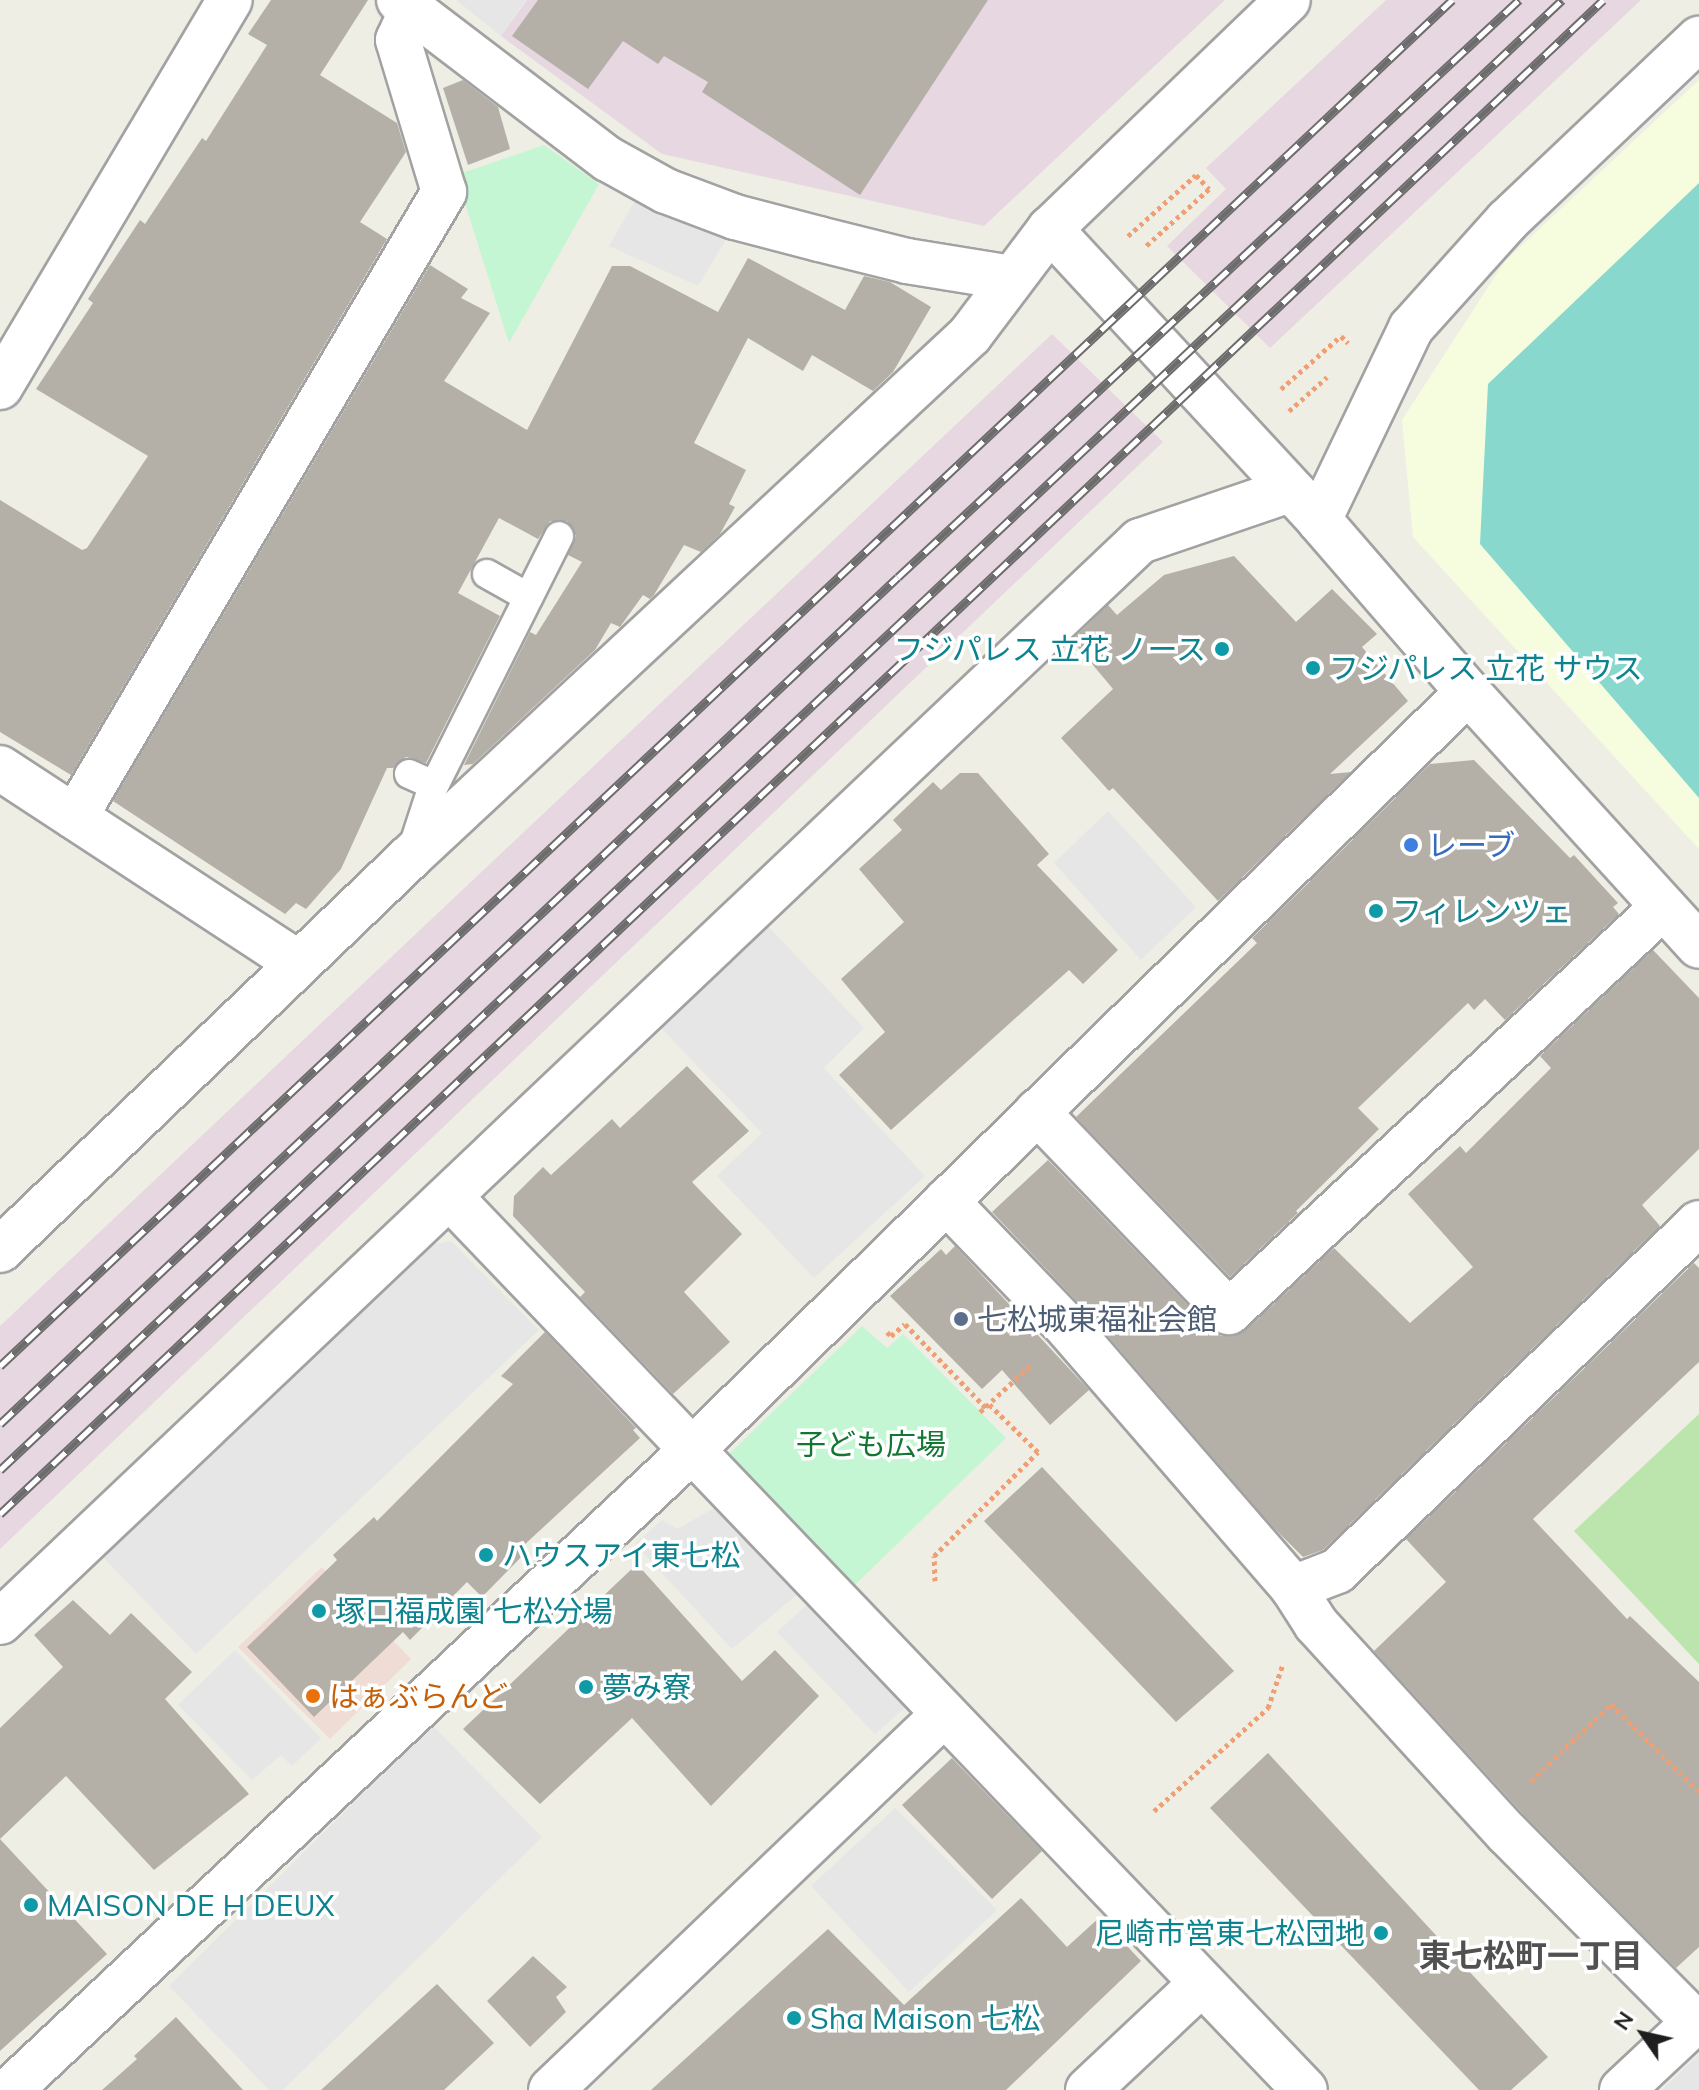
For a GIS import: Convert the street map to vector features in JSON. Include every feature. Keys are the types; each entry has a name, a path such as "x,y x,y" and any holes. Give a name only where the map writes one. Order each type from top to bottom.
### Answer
{"street":[{"path":"0,387 230,0"},
{"path":"0,1250 409,858 970,335 1050,229 1288,0"},
{"path":"75,817 444,192 398,40 406,5 608,159 666,191 735,217 819,239 907,261 1012,278"},
{"path":"0,1622 1140,541 1304,505 1411,328 1507,221 1699,39"},
{"path":"1050,229 1304,505 1468,692 1699,946"},
{"path":"10,2090 691,1451 1468,692"},
{"path":"0,768 298,963"},
{"path":"1037,1112 1229,1312 1663,907"},
{"path":"450,1197 1305,2090"},
{"path":"946,1201 1069,1329 1304,1606 1494,1818 1697,2020 1622,2090"},
{"path":"1304,1606 1699,1223"},
{"path":"551,2090 944,1714"},
{"path":"1088,2090 1202,1983"}],"lane":[{"path":"409,858 422,779 528,597 559,536"},
{"path":"487,574 528,597"}],"path":[{"path":"1133,232 1196,175 1209,189 1146,246"},
{"path":"1281,389 1341,336 1356,352"},
{"path":"1287,412 1333,372"},
{"path":"851,1294 891,1336 905,1324 985,1408 1038,1452 934,1556 935,1581"},
{"path":"985,1408 1069,1329"},
{"path":"1154,1811 1268,1708 1304,1606"},
{"path":"1494,1818 1611,1704 1699,1792"}],"shaded area":[{"path":"456,0 526,0 501,36"},
{"path":"527,0 1225,0 984,226 662,154 501,36"},
{"path":"1386,0 1641,0 1270,348 1167,246 1226,189 1206,168"},
{"path":"1699,80 1699,849 1413,537 1402,420 1505,261"},
{"path":"1699,183 1699,798 1480,544 1488,384"},
{"path":"636,199 727,238 698,286 609,246"},
{"path":"1052,334 1163,442 0,1549 0,1326"},
{"path":"1108,811 1196,907 1141,960 1054,863"},
{"path":"768,926 864,1028 824,1068 925,1176 814,1278 717,1176 762,1133 659,1026"},
{"path":"451,1241 539,1330 196,1654 101,1555 430,1245"},
{"path":"718,1506 799,1593 732,1649 635,1544 662,1520 677,1529"},
{"name":"塚口福成園 七松分場","path":"322,1567 411,1659 330,1739 238,1647"},
{"path":"809,1603 908,1705 875,1734 777,1632"},
{"path":"235,1650 321,1738 292,1766 281,1755 252,1780 178,1705"},
{"path":"432,1725 542,1837 283,2090 269,2090 169,1986"},
{"path":"895,1808 997,1910 909,1992 811,1886"},
{"path":"1699,2054 1699,2090 1662,2090"}],"green space":[{"path":"544,145 599,184 509,343 456,175"},
{"name":"子ども広場","path":"862,1326 887,1348 903,1334 1006,1438 855,1585 728,1455"},
{"path":"1699,1414 1699,1664 1574,1531"}],"building":[{"path":"271,0 368,0 320,75 397,123 406,152 360,222 387,239 71,775 0,732 0,500 82,550 87,548 148,456 36,389 93,303 88,299 140,220 145,224 202,138 206,141 267,45 248,34"},
{"path":"538,0 988,0 860,195 702,92 708,82 664,56 658,64 623,41 588,89 512,36"},
{"path":"463,80 498,107 510,149 468,165 443,88"},
{"path":"748,258 845,310 864,276 890,282 931,307 893,372 873,391 812,355 803,371 748,338 694,443 746,470 729,504 735,507 720,534 701,552 684,545 650,599 643,595 620,627 611,623 595,650 473,764 464,765 530,632 536,635 582,562 568,555 576,536 567,521 550,521 538,539 499,518 458,593 500,616 426,763 406,757 393,768 387,768 341,869 306,909 296,903 285,914 113,801 430,265 468,289 461,298 490,313 444,381 527,430 612,266 630,266 718,312"},
{"path":"1234,556 1296,622 1332,589 1377,634 1362,647 1408,701 1330,774 1351,772 1218,901 1113,788 1109,791 1061,738 1113,689 1072,640 1108,605 1117,615 1164,575"},
{"path":"1474,760 1570,858 1574,855 1618,903 1613,907 1619,914 1505,1020 1485,999 1474,1010 1468,1003 1358,1108 1379,1129 1296,1211 1298,1213 1230,1277 1076,1117 1257,943 1252,938 1430,764"},
{"path":"960,773 978,773 1049,854 1037,865 1118,950 1083,984 1069,970 891,1130 839,1075 885,1032 841,979 904,922 859,869 902,830 893,820 933,782 941,790"},
{"path":"1653,950 1699,998 1699,1149 1642,1205 1660,1226 1323,1550 1303,1557 1274,1528 1088,1313 992,1212 1048,1160 1221,1336 1234,1336 1246,1330 1334,1248 1410,1323 1473,1267 1408,1194 1460,1146 1466,1153 1551,1068 1540,1056"},
{"path":"687,1066 749,1131 692,1182 742,1234 684,1292 730,1342 673,1394 580,1297 585,1292 513,1216 514,1196 543,1167 551,1175 612,1119 620,1128"},
{"name":"七松城東福祉会館","path":"955,1246 1089,1390 1050,1425 1002,1370 982,1389 890,1296 941,1249 946,1255"},
{"path":"1694,1263 1699,1268 1699,1362 1533,1519 1627,1619 1630,1616 1699,1682 1699,1947 1676,1968 1525,1816 1374,1651 1446,1582 1406,1539"},
{"path":"545,1332 636,1428 633,1430 640,1438 523,1546 528,1550 482,1597 467,1582 410,1640 403,1632 314,1717 247,1647 337,1560 333,1555 374,1517 377,1521 513,1384 501,1376"},
{"path":"1042,1467 1234,1671 1176,1722 984,1521"},
{"name":"夢み寮","path":"637,1564 742,1681 775,1650 819,1696 711,1806 632,1718 540,1804 463,1729"},
{"path":"73,1600 110,1635 131,1613 192,1672 165,1699 249,1794 154,1870 66,1776 0,1839 0,1728 63,1667 34,1635"},
{"name":"尼崎市営東七松団地","path":"1268,1753 1548,2057 1511,2090 1479,2090 1210,1808"},
{"path":"952,1758 1042,1851 992,1899 902,1805"},
{"name":"MAISON DE H DEUX","path":"0,1839 107,1954 0,2051"},
{"path":"1021,1898 1067,1947 1100,1917 1141,1961 1006,2090 651,2090 828,1929 904,2005"},
{"path":"533,1956 567,1987 556,1997 566,2012 530,2047 487,2001"},
{"path":"437,1984 494,2043 444,2090 321,2090"},
{"path":"176,2017 243,2090 102,2090 137,2059 134,2056"}],"railway":[{"path":"0,1366 1452,0"},
{"path":"0,1424 898,577 1519,0"},
{"path":"0,1470 1562,0"},
{"path":"0,1514 1603,0"}],"place":[{"name":"フジパレス 立花 ノース","path":"1222,649"},
{"name":"フジパレス 立花 サウス","path":"1313,668"},
{"name":"レーブ","path":"1411,845"},
{"name":"フィレンツェ","path":"1376,911"},
{"name":"七松城東福祉会館","path":"961,1319"},
{"name":"ハウスアイ東七松","path":"486,1555"},
{"name":"塚口福成園 七松分場","path":"319,1611"},
{"name":"夢み寮","path":"586,1687"},
{"name":"はぁぶらんど","path":"313,1696"},
{"name":"MAISON DE H DEUX","path":"31,1905"},
{"name":"尼崎市営東七松団地","path":"1381,1933"},
{"name":"Sha Maison 七松","path":"794,2018"}],"district":[{"name":"東七松町一丁目","path":"1531,1955"}]}
